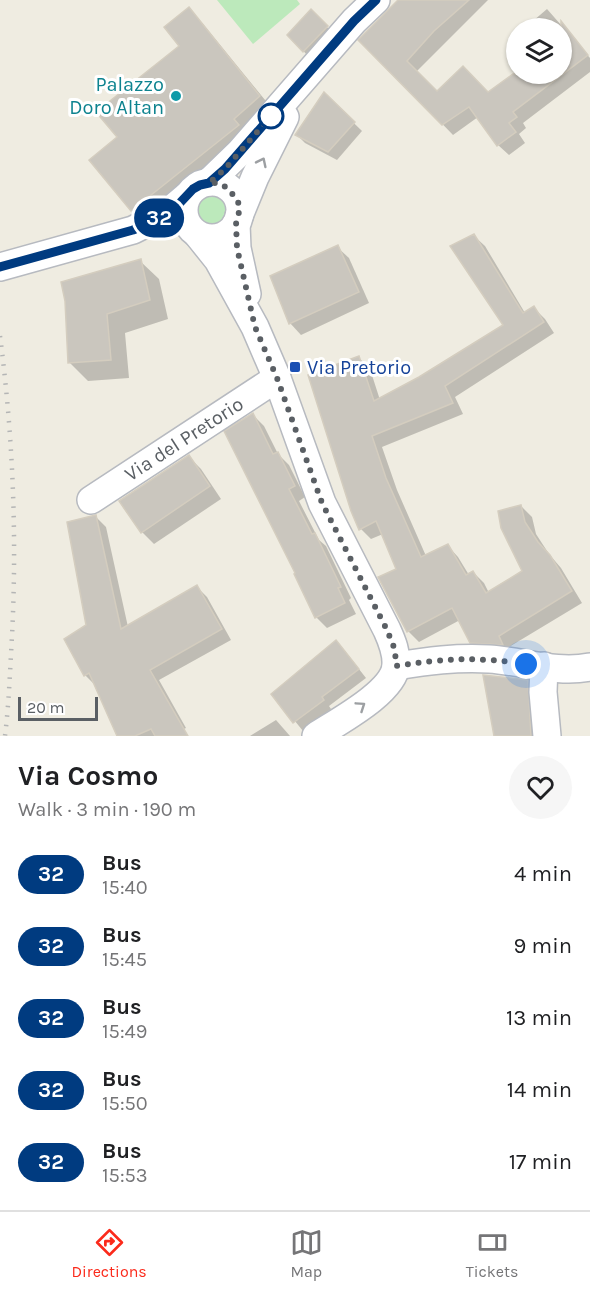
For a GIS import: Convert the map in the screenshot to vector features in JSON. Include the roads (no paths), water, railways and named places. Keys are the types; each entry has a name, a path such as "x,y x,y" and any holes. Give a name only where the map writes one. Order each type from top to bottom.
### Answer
{"street":[{"path":"316,736 377,695 392,678 396,666 395,650 322,503 277,378 255,327 218,260 186,222 184,205 239,153 354,21 376,0"},
{"path":"198,235 215,238 224,236 238,220 255,177 308,73"},
{"path":"2,266 133,230 167,213 198,190 218,183 233,192 240,208 238,220 240,262 255,327"},
{"name":"Via del Pretorio","path":"91,500 277,378"},
{"path":"396,666 451,658 469,658 576,670 590,667"},
{"path":"544,666 543,692 547,736"}],"railway":[{"path":"0,336 11,448 14,524 12,636 5,736"}],"place":[{"name":"Palazzo Doro Altan","path":"176,96"},
{"name":"Via Pretorio","path":"295,367"}]}
